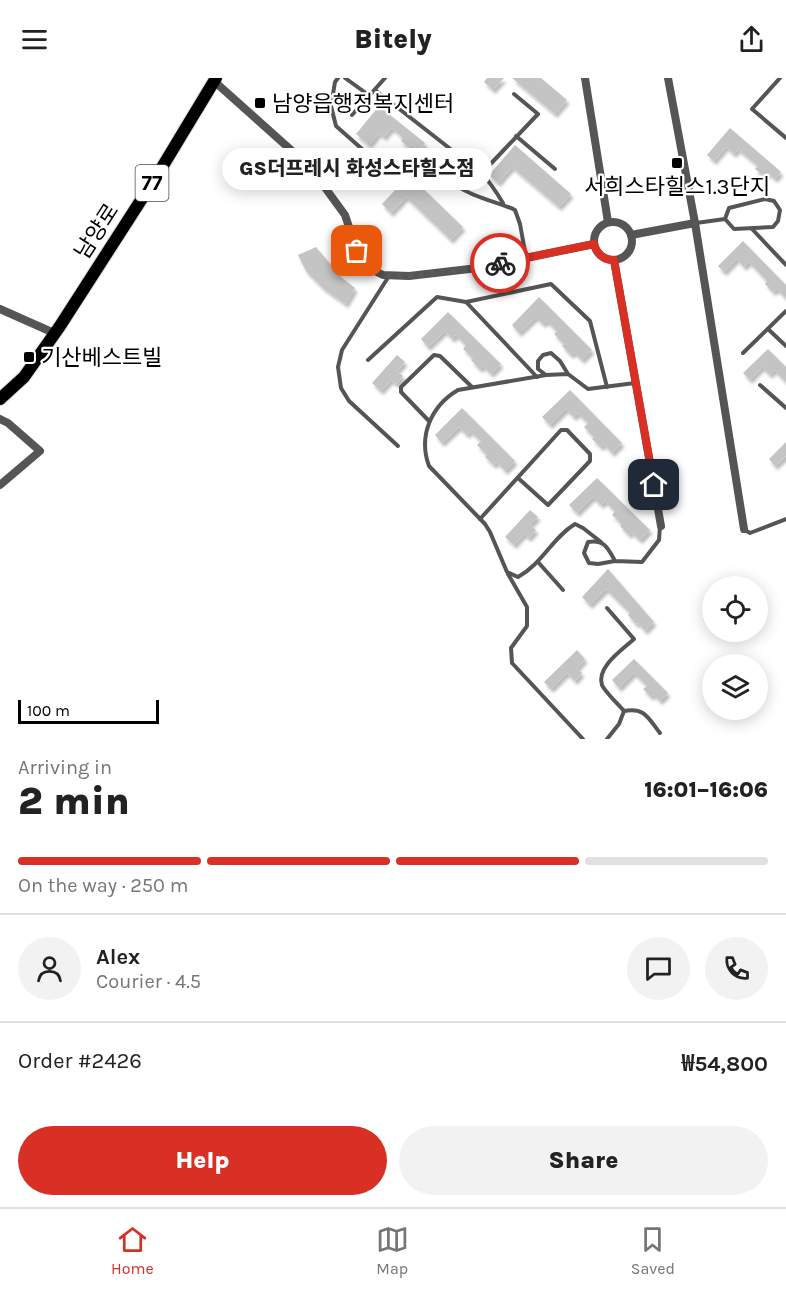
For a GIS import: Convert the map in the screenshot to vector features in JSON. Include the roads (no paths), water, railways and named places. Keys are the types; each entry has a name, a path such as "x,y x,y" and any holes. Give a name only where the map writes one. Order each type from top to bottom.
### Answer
{"main road":[{"name":"남양로","path":"0,399 24,378 161,169 215,80"}],"street":[{"path":"585,78 608,222"},
{"path":"668,78 695,223 744,530"},
{"path":"215,80 310,167 345,215 357,251 365,266 383,275 409,276 478,268 594,244"},
{"path":"608,222 622,224 628,228 631,235 630,250 624,257 614,260 599,255 594,244 598,227 608,222"},
{"path":"631,235 695,223"},
{"path":"614,260 661,525"},
{"path":"0,309 54,333"},
{"path":"0,419 8,423 40,451 0,485"}],"lane":[{"path":"338,78 335,82 331,106 336,126 379,164 450,161 455,157 462,159"},
{"path":"345,78 370,96"},
{"path":"352,115 385,78"},
{"path":"780,78 752,109 786,138"},
{"path":"375,90 481,174 491,183 503,203"},
{"path":"481,174 538,114 514,94"},
{"path":"516,136 555,169"},
{"path":"450,161 449,178 456,184 472,195 503,203 515,210 526,258"},
{"path":"765,199 774,201 780,210 778,221 772,227 734,229 725,219 729,208 765,199"},
{"path":"695,223 725,219"},
{"path":"751,228 786,265"},
{"path":"389,275 342,350 339,367 341,388 349,401 398,446"},
{"path":"368,360 437,297 466,302 551,284 590,321 607,387"},
{"path":"466,302 537,377"},
{"path":"743,353 786,311"},
{"path":"768,329 786,346"},
{"path":"546,375 538,369 538,361 543,355 551,353 560,361 568,374 588,389 636,383"},
{"path":"429,421 401,392 401,387 434,356 440,356 472,387"},
{"path":"568,374 546,375 458,390 446,397 429,421 424,440 425,456 429,466 490,532 507,572 527,607 527,626 511,648 512,663 583,739"},
{"path":"760,385 786,408"},
{"path":"480,519 561,430 567,430 590,454 590,461 548,506 518,478"},
{"path":"744,530 750,533 786,519"},
{"path":"507,572 518,577 532,569 565,530 575,524 605,544 615,561"},
{"path":"601,542 597,540 588,542 584,553 589,563 642,562 659,540 661,525"},
{"path":"538,562 563,590"},
{"path":"608,608 634,639 606,666 602,675 602,685 624,711"},
{"path":"624,711 633,709 643,712 660,733"},
{"path":"607,739 619,724 624,711"}],"place":[{"name":"남양읍행정복지센터","path":"260,103"},
{"name":"서희스타힐스1.3단지","path":"677,163"},
{"name":"GS더프레시 화성스타힐스점","path":"357,251"},
{"name":"기산베스트빌","path":"29,357"}]}
